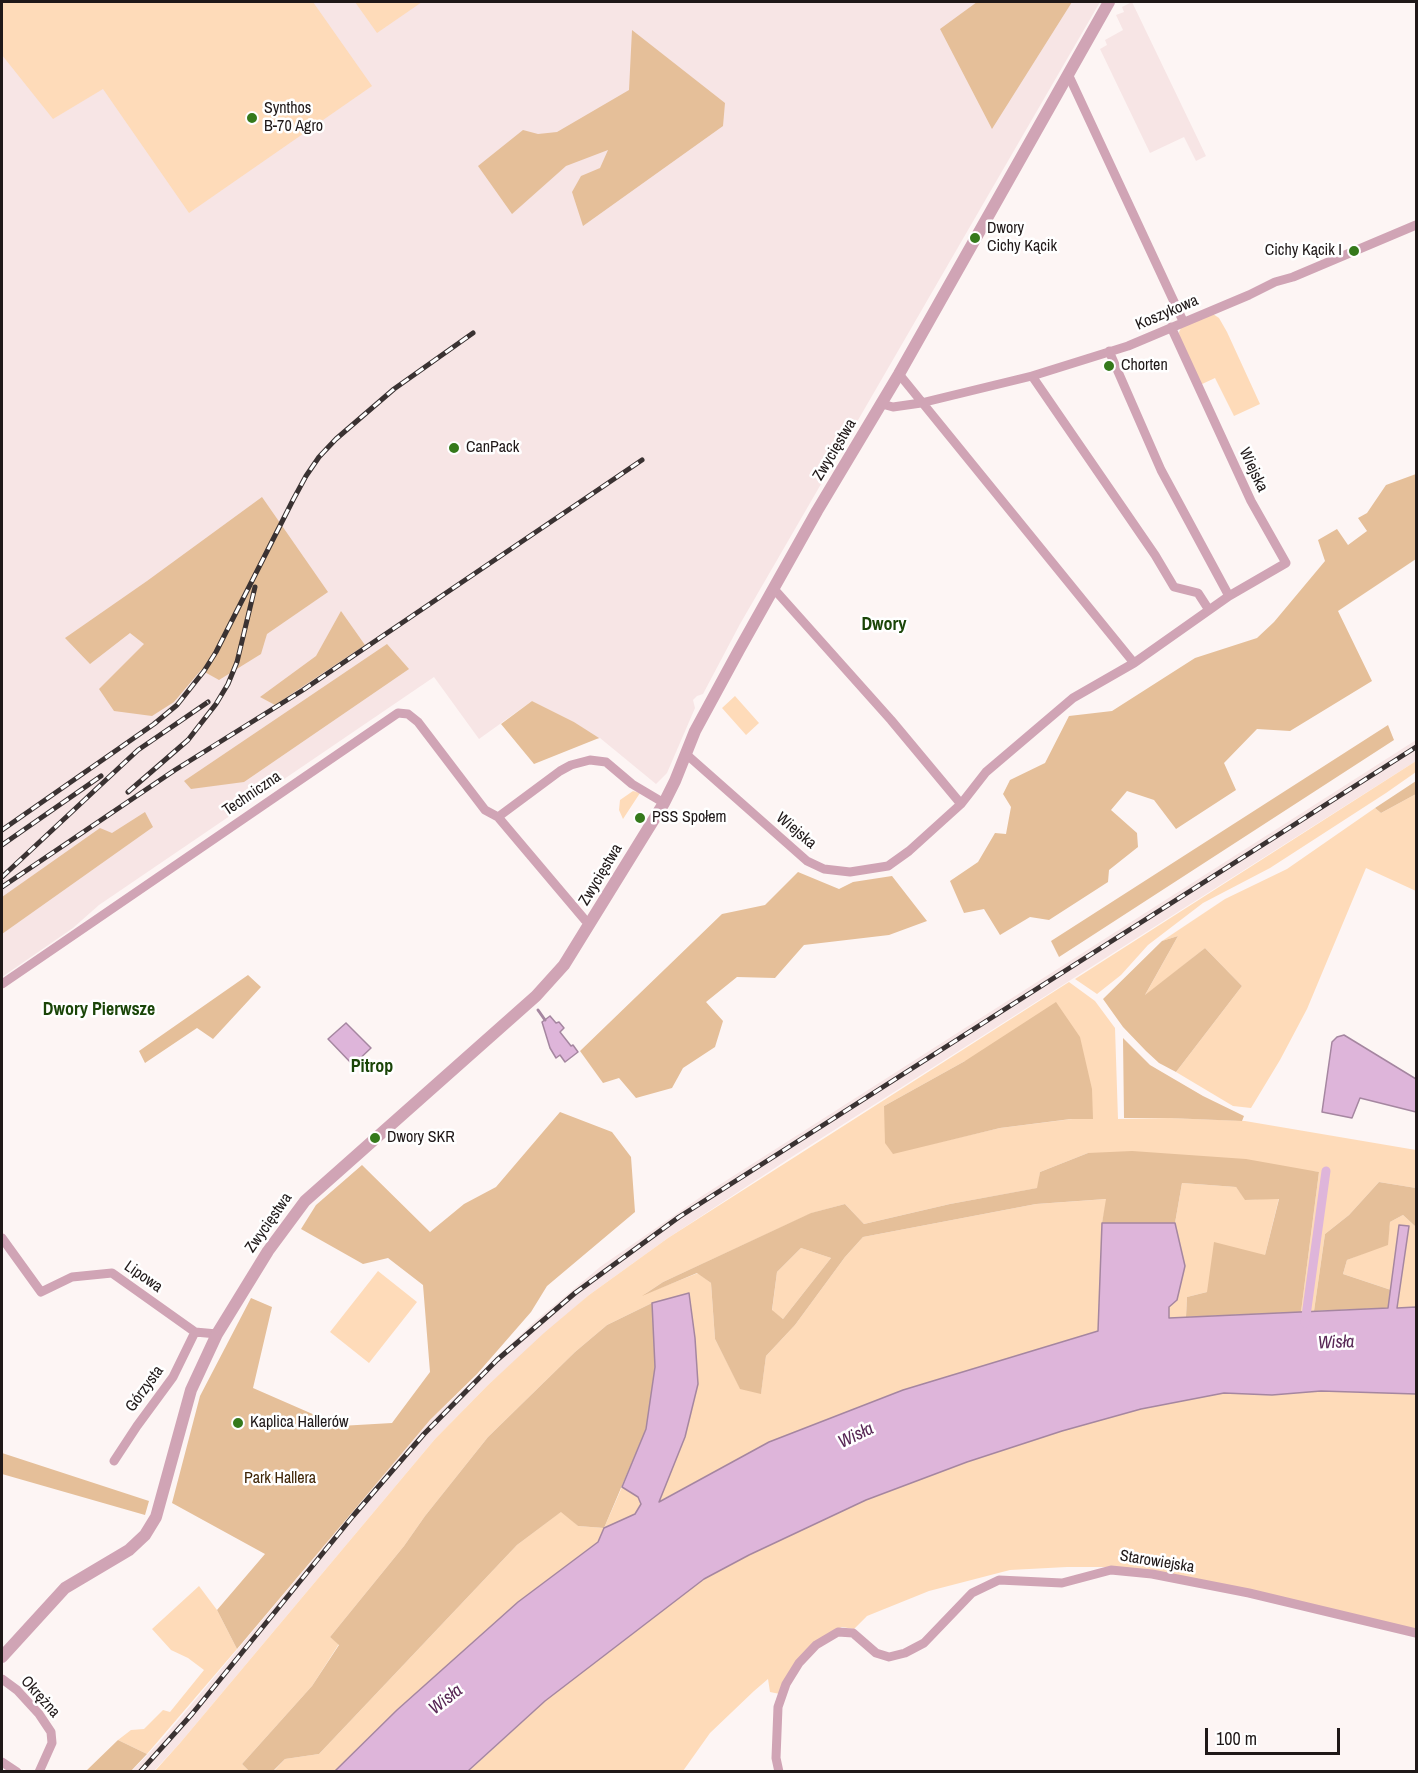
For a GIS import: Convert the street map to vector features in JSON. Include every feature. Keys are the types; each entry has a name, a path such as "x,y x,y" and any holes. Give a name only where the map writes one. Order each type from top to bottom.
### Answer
{"street":[{"name":"Zwycięstwa","path":"2,1657 65,1588 129,1550 145,1535 156,1517 191,1390 217,1334 268,1251 305,1201 536,996 564,965 664,803 704,714 817,511 882,404 1109,2"},
{"path":"1068,74 1183,321"},
{"name":"Koszykowa","path":"882,404 893,407 921,403 1032,376 1128,346 1416,225"},
{"name":"Wiejska","path":"686,754 807,861 824,869 850,872 888,866 909,851 961,804 986,772 1073,698 1134,663 1229,596 1286,563 1251,501 1171,327"},
{"path":"1109,351 1161,470 1229,596"},
{"path":"899,374 1134,663"},
{"path":"1032,376 1155,555 1174,588 1198,593 1209,610"},
{"path":"774,589 891,720 961,804"},
{"name":"Techniczna","path":"2,984 398,713 408,714 418,722 486,810 498,817 569,903 590,924"},
{"path":"498,817 560,771 571,765 590,760 606,762 632,784 664,803"},
{"name":"Lipowa","path":"2,1238 41,1292 72,1277 112,1273 195,1332"},
{"path":"195,1332 217,1334"},
{"name":"Górzysta","path":"114,1461 136,1426 173,1377 195,1332"},
{"name":"Starowiejska","path":"779,1772 776,1758 778,1707 786,1684 799,1663 816,1645 838,1632 853,1633 876,1653 890,1657 905,1653 924,1642 972,1593 999,1580 1062,1583 1111,1570 1152,1574 1250,1593 1416,1633"},
{"name":"Okrężna","path":"2,1679 17,1690 39,1714 51,1732 52,1743 39,1772"},
{"path":"2,1762 17,1772"}],"shaded area":[{"path":"2,2 1100,2 740,624 703,694 693,700 695,708 667,773 656,784 600,738 598,739 574,722 532,701 479,739 434,677 99,905 73,928 2,977"},
{"path":"2,2 313,2 372,86 189,213 103,89 53,119 2,55"},
{"path":"355,2 422,2 377,33"},
{"path":"1132,2 1206,156 1196,161 1184,137 1150,153 1100,49 1107,45 1105,40 1123,30 1116,15 1124,12 1122,7"},
{"path":"1213,314 1219,318 1227,332 1260,404 1234,416 1215,378 1200,385 1180,341 1181,328"},
{"path":"735,696 759,723 746,735 722,708"},
{"path":"1416,740 1416,761 790,1158 668,1238 589,1295 488,1385 435,1439 154,1771 131,1772 164,1737 430,1420 533,1323 600,1267 702,1196"},
{"path":"1416,761 1416,772 1386,793 1270,868 1203,903 1148,945 1121,975 1097,994 1075,979"},
{"path":"633,791 640,793 623,819 619,810 620,800"},
{"path":"1416,794 1416,891 1366,868 1307,1009 1251,1108 1233,1106 1176,1072 1242,986 1205,948 1144,997 1178,936 1162,941 1225,899 1287,869 1375,808 1381,813"},
{"path":"1069,982 1095,1001 1115,1028 1118,1119 1245,1121 1416,1150 1416,1188 1379,1182 1349,1215 1325,1234 1314,1311 1301,1312 1319,1172 1088,1153 1040,1172 1038,1188 950,1204 864,1224 845,1204 812,1213 663,1282 645,1294 698,1273 711,1283 715,1339 740,1388 761,1393 766,1356 795,1325 845,1257 863,1237 1036,1204 1107,1199 1102,1223 1098,1331 903,1390 769,1442 658,1502 685,1437 698,1384 689,1294 652,1303 607,1325 575,1352 488,1437 330,1637 339,1644 312,1686 242,1764 249,1771 154,1772 435,1439 544,1333 589,1295 668,1238","holes":["965,1061 1092,1119 1072,1119 1000,1128 893,1153 884,1106"]},
{"path":"1182,1183 1236,1187 1246,1200 1279,1198 1265,1255 1207,1292 1187,1297 1186,1317 1168,1318 1169,1307 1185,1266 1175,1223"},
{"path":"1403,1215 1416,1227 1416,1307 1397,1308 1409,1226 1399,1225 1391,1290 1343,1274 1347,1260 1387,1244 1390,1222"},
{"path":"801,1248 831,1258 783,1319 772,1311 777,1272"},
{"path":"378,1271 417,1302 369,1363 330,1332"},
{"path":"1321,1391 1416,1394 1416,1630 1109,1567 1010,1570 929,1591 867,1616 854,1629 842,1627 831,1632 810,1646 780,1694 770,1692 768,1679 710,1733 683,1771 468,1772 545,1701 704,1579 749,1555 866,1500 967,1462 1062,1431 1141,1409 1224,1393 1272,1395"},
{"path":"622,1487 638,1497 641,1504 635,1514 604,1528"},
{"path":"562,1511 578,1526 604,1528 599,1542 518,1602 397,1710 335,1771 273,1772 285,1759 319,1754 517,1545"},
{"path":"199,1586 217,1610 237,1649 147,1754 118,1740 131,1730 144,1729 163,1710 170,1712 204,1670 188,1658 171,1650 152,1629"}],"green space":[{"path":"977,2 1072,2 992,129 940,29"},
{"path":"632,30 725,103 723,126 583,226 572,192 581,176 600,168 608,150 566,166 512,214 478,166 523,130 538,134 557,132 629,90"},
{"path":"1416,474 1416,559 1338,611 1372,681 1290,731 1257,729 1224,763 1236,790 1176,829 1154,800 1127,791 1111,810 1137,833 1138,847 1109,870 1108,882 1049,920 1030,917 1000,935 984,909 964,913 950,881 978,862 995,833 1006,834 1011,807 1003,794 1010,780 1045,763 1069,716 1112,711 1195,658 1257,638 1274,622 1325,561 1318,540 1337,529 1348,545 1367,531 1358,518 1367,513 1386,485"},
{"path":"262,497 328,592 267,634 261,654 219,680 201,670 174,702 152,716 114,711 99,689 144,644 130,633 90,664 65,638"},
{"path":"341,611 365,645 275,705 260,697 316,656"},
{"path":"387,644 409,669 244,782 191,789 184,781"},
{"path":"532,701 574,722 599,738 534,764 501,724"},
{"path":"1388,725 1394,740 1059,957 1051,941"},
{"path":"1416,781 1416,794 1381,813 1375,808"},
{"path":"145,812 153,827 2,934 2,897 100,828 112,833"},
{"path":"798,872 839,889 853,882 892,876 927,921 889,935 804,945 775,978 737,977 706,1002 723,1021 715,1047 683,1068 672,1088 636,1098 619,1078 603,1083 580,1051 722,914 765,905"},
{"path":"1178,936 1145,995 1205,948 1242,986 1176,1072 1159,1063 1146,1051 1123,1027 1103,999 1162,941"},
{"path":"248,975 261,987 213,1039 197,1028 145,1063 139,1051"},
{"path":"1056,1002 1080,1037 1092,1089 1093,1119 1071,1119 1000,1128 893,1154 885,1143 884,1106 965,1061"},
{"path":"1123,1038 1150,1065 1203,1096 1244,1116 1242,1121 1124,1118"},
{"name":"Park Hallera","path":"560,1112 612,1132 631,1157 635,1212 547,1286 531,1312 477,1374 430,1420 237,1649 217,1610 265,1554 172,1503 200,1396 251,1298 272,1307 253,1388 340,1426 392,1423 430,1372 423,1285 388,1258 363,1264 301,1229 316,1205 362,1165 430,1232 464,1204 496,1187"},
{"path":"1132,1151 1246,1159 1319,1172 1301,1312 1186,1317 1187,1297 1207,1292 1214,1242 1265,1255 1279,1199 1245,1200 1236,1187 1182,1183 1175,1223 1102,1223 1106,1199 1036,1204 863,1237 845,1257 795,1325 766,1356 761,1394 740,1389 715,1339 711,1283 697,1273 642,1296 663,1282 811,1213 845,1204 864,1224 950,1204 1037,1188 1040,1172 1088,1153","holes":["801,1248 831,1258 783,1319 772,1310 777,1272"]},
{"path":"1379,1182 1416,1188 1416,1227 1403,1215 1390,1222 1388,1245 1347,1260 1343,1274 1391,1290 1389,1308 1314,1311 1325,1234 1349,1215"},
{"path":"652,1303 655,1367 646,1429 604,1528 578,1526 561,1512 517,1545 319,1754 285,1759 273,1771 249,1771 242,1764 312,1686 339,1645 330,1637 488,1437 575,1352 607,1325"},
{"path":"2,1453 149,1501 145,1515 2,1474"},
{"path":"118,1740 147,1754 131,1771 86,1771"}],"water":[{"path":"550,1016 564,1028 560,1032 578,1052 565,1062 560,1055 556,1058 550,1048 542,1022"},
{"path":"346,1023 371,1048 353,1065 328,1039"},
{"path":"1344,1035 1416,1079 1416,1112 1360,1098 1352,1118 1322,1112 1332,1042"},
{"name":"Wisła","path":"1102,1223 1175,1223 1185,1266 1177,1300 1169,1307 1169,1318 1388,1308 1399,1225 1409,1226 1397,1308 1416,1307 1416,1394 1321,1391 1272,1395 1224,1393 1141,1409 1062,1431 967,1462 866,1500 749,1555 704,1579 545,1701 468,1771 335,1771 397,1710 518,1602 598,1542 604,1528 635,1514 641,1504 638,1497 622,1487 646,1429 655,1367 652,1303 689,1293 698,1384 685,1437 659,1502 769,1442 903,1390 1098,1331"}],"waterway":[{"path":"538,1010 545,1020"},
{"path":"1305,1323 1326,1171"}],"railway":[{"path":"2,830 154,724 177,705 216,652 293,500 319,457 336,439 394,389 473,333"},
{"path":"2,887 175,770 303,690 642,460"},
{"path":"128,792 188,740 216,704 237,662 255,587"},
{"path":"2,877 138,750 208,702"},
{"path":"140,1772 192,1714 353,1516 424,1434 497,1360 575,1293 679,1217 1416,747"},
{"path":"2,845 101,776"}],"place":[{"name":"Synthos B-70 Agro","path":"252,118"},
{"name":"Dwory Cichy Kącik","path":"975,238"},
{"name":"Cichy Kącik I","path":"1354,251"},
{"name":"Chorten","path":"1109,366"},
{"name":"CanPack","path":"454,448"},
{"name":"PSS Społem","path":"640,818"},
{"name":"Dwory SKR","path":"375,1138"},
{"name":"Kaplica Hallerów","path":"238,1423"}],"district":[{"name":"Dwory","path":"884,625"},
{"name":"Dwory Pierwsze","path":"99,1010"},
{"name":"Pitrop","path":"372,1067"}]}
